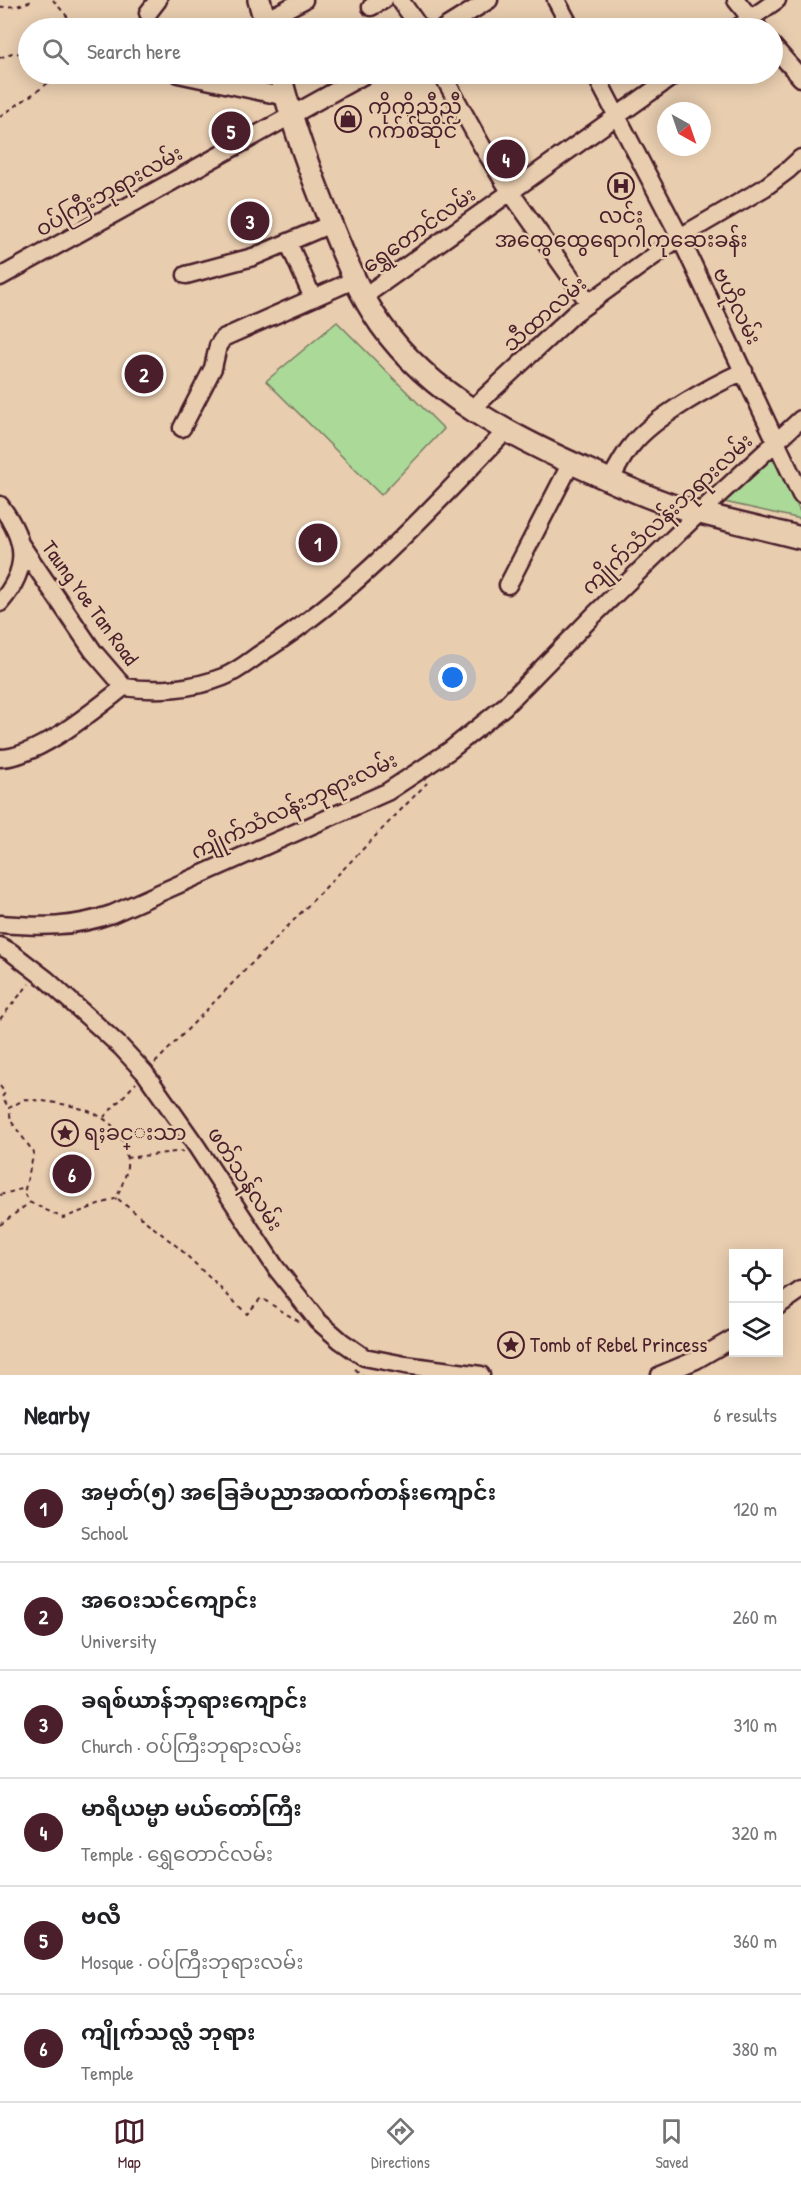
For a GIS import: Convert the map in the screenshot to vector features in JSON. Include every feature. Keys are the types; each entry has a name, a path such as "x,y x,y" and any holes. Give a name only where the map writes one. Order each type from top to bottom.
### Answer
{"main road":[{"path":"283,84 306,162 359,289 381,325 430,379 472,409 507,430 610,480 671,505 801,538"}],"street":[{"path":"264,16 304,0"},
{"path":"400,0 413,18"},
{"path":"460,18 489,0"},
{"path":"556,0 566,18"},
{"path":"736,0 745,18"},
{"path":"756,18 777,0"},
{"path":"783,58 801,78"},
{"path":"213,84 289,106"},
{"name":"ဝပ်ကြီးဘုရားလမ်း","path":"0,277 289,106 342,84"},
{"path":"448,84 511,193 589,303"},
{"name":"ဗဟိုလမ်း","path":"600,84 680,237 801,495"},
{"name":"ရွှေတောင်လမ်း","path":"182,428 213,368 218,346 223,339 314,298 359,289 511,193 662,84"},
{"name":"သီထာလမ်း","path":"472,409 575,313 680,237 764,188 801,158"},
{"path":"186,275 253,256 331,224"},
{"path":"288,242 314,298"},
{"path":"610,480 632,444 659,420 703,391 744,371"},
{"name":"ကျိုက်သံလန်းဘုရားလမ်း","path":"0,924 36,927 70,924 87,922 112,914 387,792 423,769 506,706 593,616 699,513 801,419"},
{"name":"Taung Yoe Tan Road","path":"0,506 10,520 21,545 93,651 124,687 147,691 201,684 224,677 288,636 358,581 507,430"},
{"path":"508,585 571,463"},
{"path":"0,603 12,588 21,567 21,545"},
{"name":"Taung Yoe Tan Road","path":"0,758 12,758 29,752 91,712 124,687"},
{"path":"431,779 480,727"},
{"name":"ဖတ်သန်လမ်း","path":"0,946 46,979 121,1047 145,1073 297,1296 317,1320 341,1341 359,1362 405,1365 482,1375"},
{"path":"782,1303 801,1290"},
{"path":"660,1375 696,1360 729,1341"},
{"path":"359,1362 383,1375"}],"path":[{"path":"0,7 17,6 35,0"},
{"path":"53,0 68,18"},
{"path":"0,58 12,53 18,53"},
{"path":"0,117 47,84"},
{"path":"104,1117 431,779"},
{"path":"0,1019 35,976 46,979"},
{"path":"0,1086 4,1093 2,1097 9,1108 11,1121 34,1154 24,1193 29,1202 63,1218 117,1198"},
{"path":"9,1108 25,1099 68,1104 104,1117 122,1136 128,1164 117,1198"},
{"path":"126,1158 178,1153"},
{"path":"0,1195 26,1188"},
{"path":"117,1198 180,1248 247,1314 261,1298 309,1328"},
{"path":"0,1225 29,1202"},
{"path":"359,1362 362,1375"}],"green space":[{"path":"337,322 444,429 381,495 266,381"},
{"path":"774,455 801,514 801,519 720,501"}],"place":[{"name":"ကိုကိုညီညီ ဂက်စ်ဆိုင်","path":"348,119"},
{"name":"ဗလီ","path":"231,131"},
{"name":"မာရီယမ္မာ မယ်တော်ကြီး","path":"506,159"},
{"name":"လင်း အထွေထွေရောဂါကုဆေးခန်း","path":"621,186"},
{"name":"ခရစ်ယာန်ဘုရားကျောင်း","path":"250,221"},
{"name":"အဝေးသင်ကျောင်း","path":"144,374"},
{"name":"အမှတ်(၅) အခြေခံပညာအထက်တန်းကျောင်း","path":"318,543"},
{"name":"ရႈခင္းသာ","path":"65,1133"},
{"name":"ကျိုက်သလ္လံ ဘုရား","path":"72,1174"},
{"name":"Tomb of Rebel Princess","path":"511,1345"}]}
